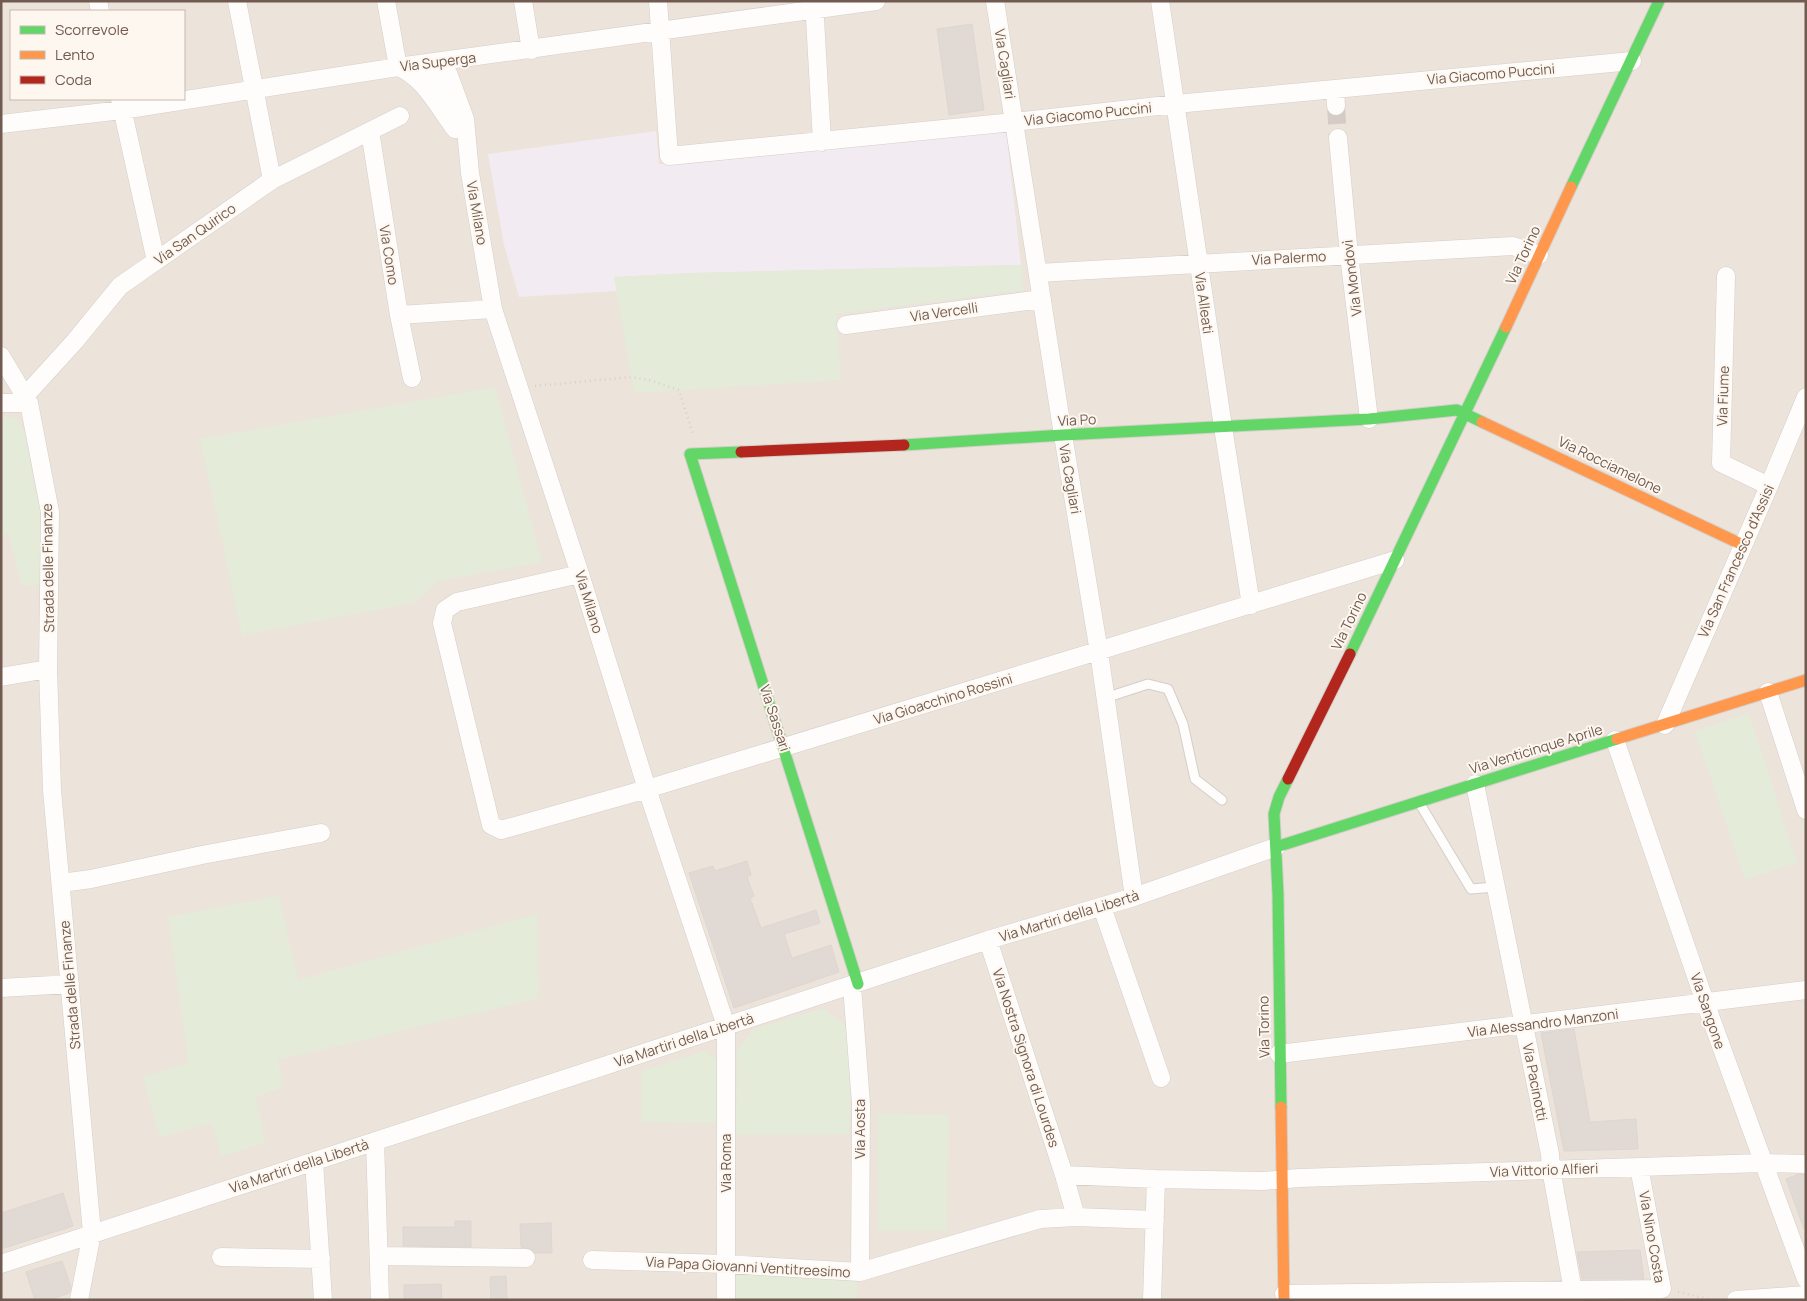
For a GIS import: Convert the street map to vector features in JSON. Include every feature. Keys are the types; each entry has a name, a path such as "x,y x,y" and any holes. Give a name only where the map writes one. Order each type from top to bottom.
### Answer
{"street":[{"path":"237,1 272,180"},
{"path":"386,1 398,67 406,70 416,78 455,129"},
{"path":"523,1 531,50"},
{"path":"658,1 661,31"},
{"name":"Via Superga","path":"185,97 531,50 661,31 814,5 876,1"},
{"name":"Via Cagliari","path":"995,1 1062,436 1099,652 1134,897"},
{"name":"Via Alleati","path":"1160,1 1198,264 1251,605"},
{"name":"Via Torino","path":"1284,1297 1278,894 1274,814 1279,797 1395,560 1659,1"},
{"path":"814,5 822,142"},
{"name":"Via Giacomo Puccini","path":"661,31 669,156 822,142 1176,104 1632,61"},
{"path":"457,98 458,84 462,73 475,57"},
{"name":"Via Milano","path":"436,63 457,98 465,119 470,173 493,309 580,574 647,789 726,1026"},
{"name":"Via Milano","path":"436,63 470,173"},
{"path":"1335,89 1336,106"},
{"name":"Via Superga","path":"1,124 156,100"},
{"path":"121,104 156,260"},
{"name":"Via San Quirico","path":"27,400 120,286 272,180 400,116"},
{"name":"Via Como","path":"370,131 399,315 412,378"},
{"name":"Via Mondovì","path":"1338,138 1349,254 1369,419"},
{"name":"Via Palermo","path":"1038,273 1513,246 1539,255"},
{"name":"Via Fiume","path":"1726,276 1721,464 1769,486"},
{"name":"Via Vercelli","path":"846,325 1042,299"},
{"path":"399,315 493,309"},
{"name":"Strada delle Finanze","path":"1,356 27,400 50,512 48,668 52,790 92,1233 79,1300"},
{"name":"Via San Francesco d'Assisi","path":"1665,725 1806,397"},
{"path":"1,403 27,400"},
{"name":"Via Po","path":"695,453 940,444 1369,419 1447,410 1465,412"},
{"name":"Via Rocciamelone","path":"1465,412 1743,545"},
{"name":"Via Sassari","path":"695,453 855,985"},
{"name":"Via Gioacchino Rossini","path":"580,574 457,602 445,610 442,623 491,825 501,830 784,748 1395,560"},
{"path":"1,677 48,668"},
{"name":"Via Venticinque Aprile","path":"1276,847 1806,680"},
{"path":"1768,692 1806,810"},
{"name":"Via Sangone","path":"1615,740 1762,1163 1806,1279"},
{"name":"Via Pacinotti","path":"1475,784 1550,1154 1551,1169 1574,1291"},
{"path":"61,883 91,879 202,855 321,833"},
{"name":"Via Martiri della Libertà","path":"1,1264 988,940 1134,897 1276,847"},
{"path":"1102,907 1161,1078"},
{"name":"Via Nostra Signora di Lourdes","path":"988,940 1064,1176"},
{"path":"1,988 70,984"},
{"name":"Via Aosta","path":"855,985 861,1104 860,1272"},
{"name":"Via Alessandro Manzoni","path":"1280,1054 1806,990"},
{"name":"Via Roma","path":"726,1026 726,1300"},
{"path":"375,1141 380,1300"},
{"path":"314,1161 323,1300"},
{"name":"Via Vittorio Alfieri","path":"1282,1179 1551,1169 1762,1163 1806,1164"},
{"name":"Via Nino Costa","path":"1284,1297 1662,1289 1639,1167"},
{"path":"1076,1217 1064,1176 1263,1181 1282,1179"},
{"path":"1152,1300 1156,1179"},
{"name":"Via Papa Giovanni Ventitreesimo","path":"592,1260 726,1264 860,1272 1040,1219 1076,1217 1155,1220"},
{"path":"379,1256 526,1258"},
{"path":"221,1257 320,1259"},
{"path":"1736,1300 1806,1295"}],"lane":[{"path":"1106,698 1148,684 1168,689 1183,724 1195,779 1222,800"},
{"path":"1419,802 1471,889 1496,887"}],"path":[{"path":"519,387 631,377 670,386 679,390 695,453"},
{"path":"1662,1289 1713,1300"}],"shaded area":[{"path":"1,1 1806,1 1806,1300 1,1300"},
{"path":"1006,130 1021,265 692,273 615,277 617,291 519,297 504,245 488,154 656,131 659,164 686,164"}],"green space":[{"path":"1021,265 1024,290 836,314 841,380 634,393 614,277 692,273"},
{"path":"495,387 542,562 438,581 414,603 242,635 200,439"},
{"path":"1,417 14,417 26,434 33,481 40,507 41,584 22,586 9,534 1,535"},
{"path":"1749,713 1797,862 1745,880 1695,731"},
{"path":"279,896 298,980 537,914 539,998 278,1060 283,1087 256,1097 265,1143 222,1156 211,1123 160,1137 143,1077 189,1063 168,917"},
{"path":"824,1008 852,1031 849,1134 736,1135 737,1051 752,1030"},
{"path":"704,1051 718,1060 718,1123 641,1122 641,1071"},
{"path":"878,1114 948,1115 947,1231 878,1231"},
{"path":"736,1271 857,1282 857,1300 736,1300"}],"building":[{"path":"972,24 984,110 949,115 937,29"},
{"path":"747,861 751,875 747,877 754,896 750,898 761,928 816,910 820,923 784,934 792,958 831,945 839,972 734,1008 689,873 713,866 715,871"},
{"path":"1574,1029 1590,1122 1636,1119 1638,1149 1564,1151 1541,1033"},
{"path":"1799,1174 1806,1175 1806,1228 1804,1229 1786,1179"},
{"path":"63,1193 73,1226 1,1249 1,1213"},
{"path":"455,1221 471,1221 471,1247 403,1246 403,1227 455,1227"},
{"path":"551,1223 552,1253 535,1253 531,1249 521,1247 520,1224"},
{"path":"1640,1250 1644,1279 1582,1279 1577,1252"},
{"path":"62,1261 71,1287 69,1293 50,1300 35,1300 26,1272"},
{"path":"506,1276 507,1300 491,1300 490,1277"},
{"path":"441,1284 442,1300 404,1300 404,1285"}],"tunnel":[{"path":"1336,106 1338,138"}],"traffic: fast":[{"path":"1571,187 1659,1"},
{"path":"1350,654 1506,327"},
{"path":"904,445 1369,419 1457,410 1482,422"},
{"path":"741,452 690,454 858,984"},
{"path":"1276,847 1617,739"},
{"path":"1281,1107 1278,894 1274,814 1279,797 1288,779"}],"traffic: slow":[{"path":"1506,327 1571,187"},
{"path":"1482,422 1743,545"},
{"path":"1617,739 1806,680"},
{"path":"1281,1107 1284,1300"}],"traffic: jam":[{"path":"741,452 904,445"},
{"path":"1288,779 1350,654"}]}
